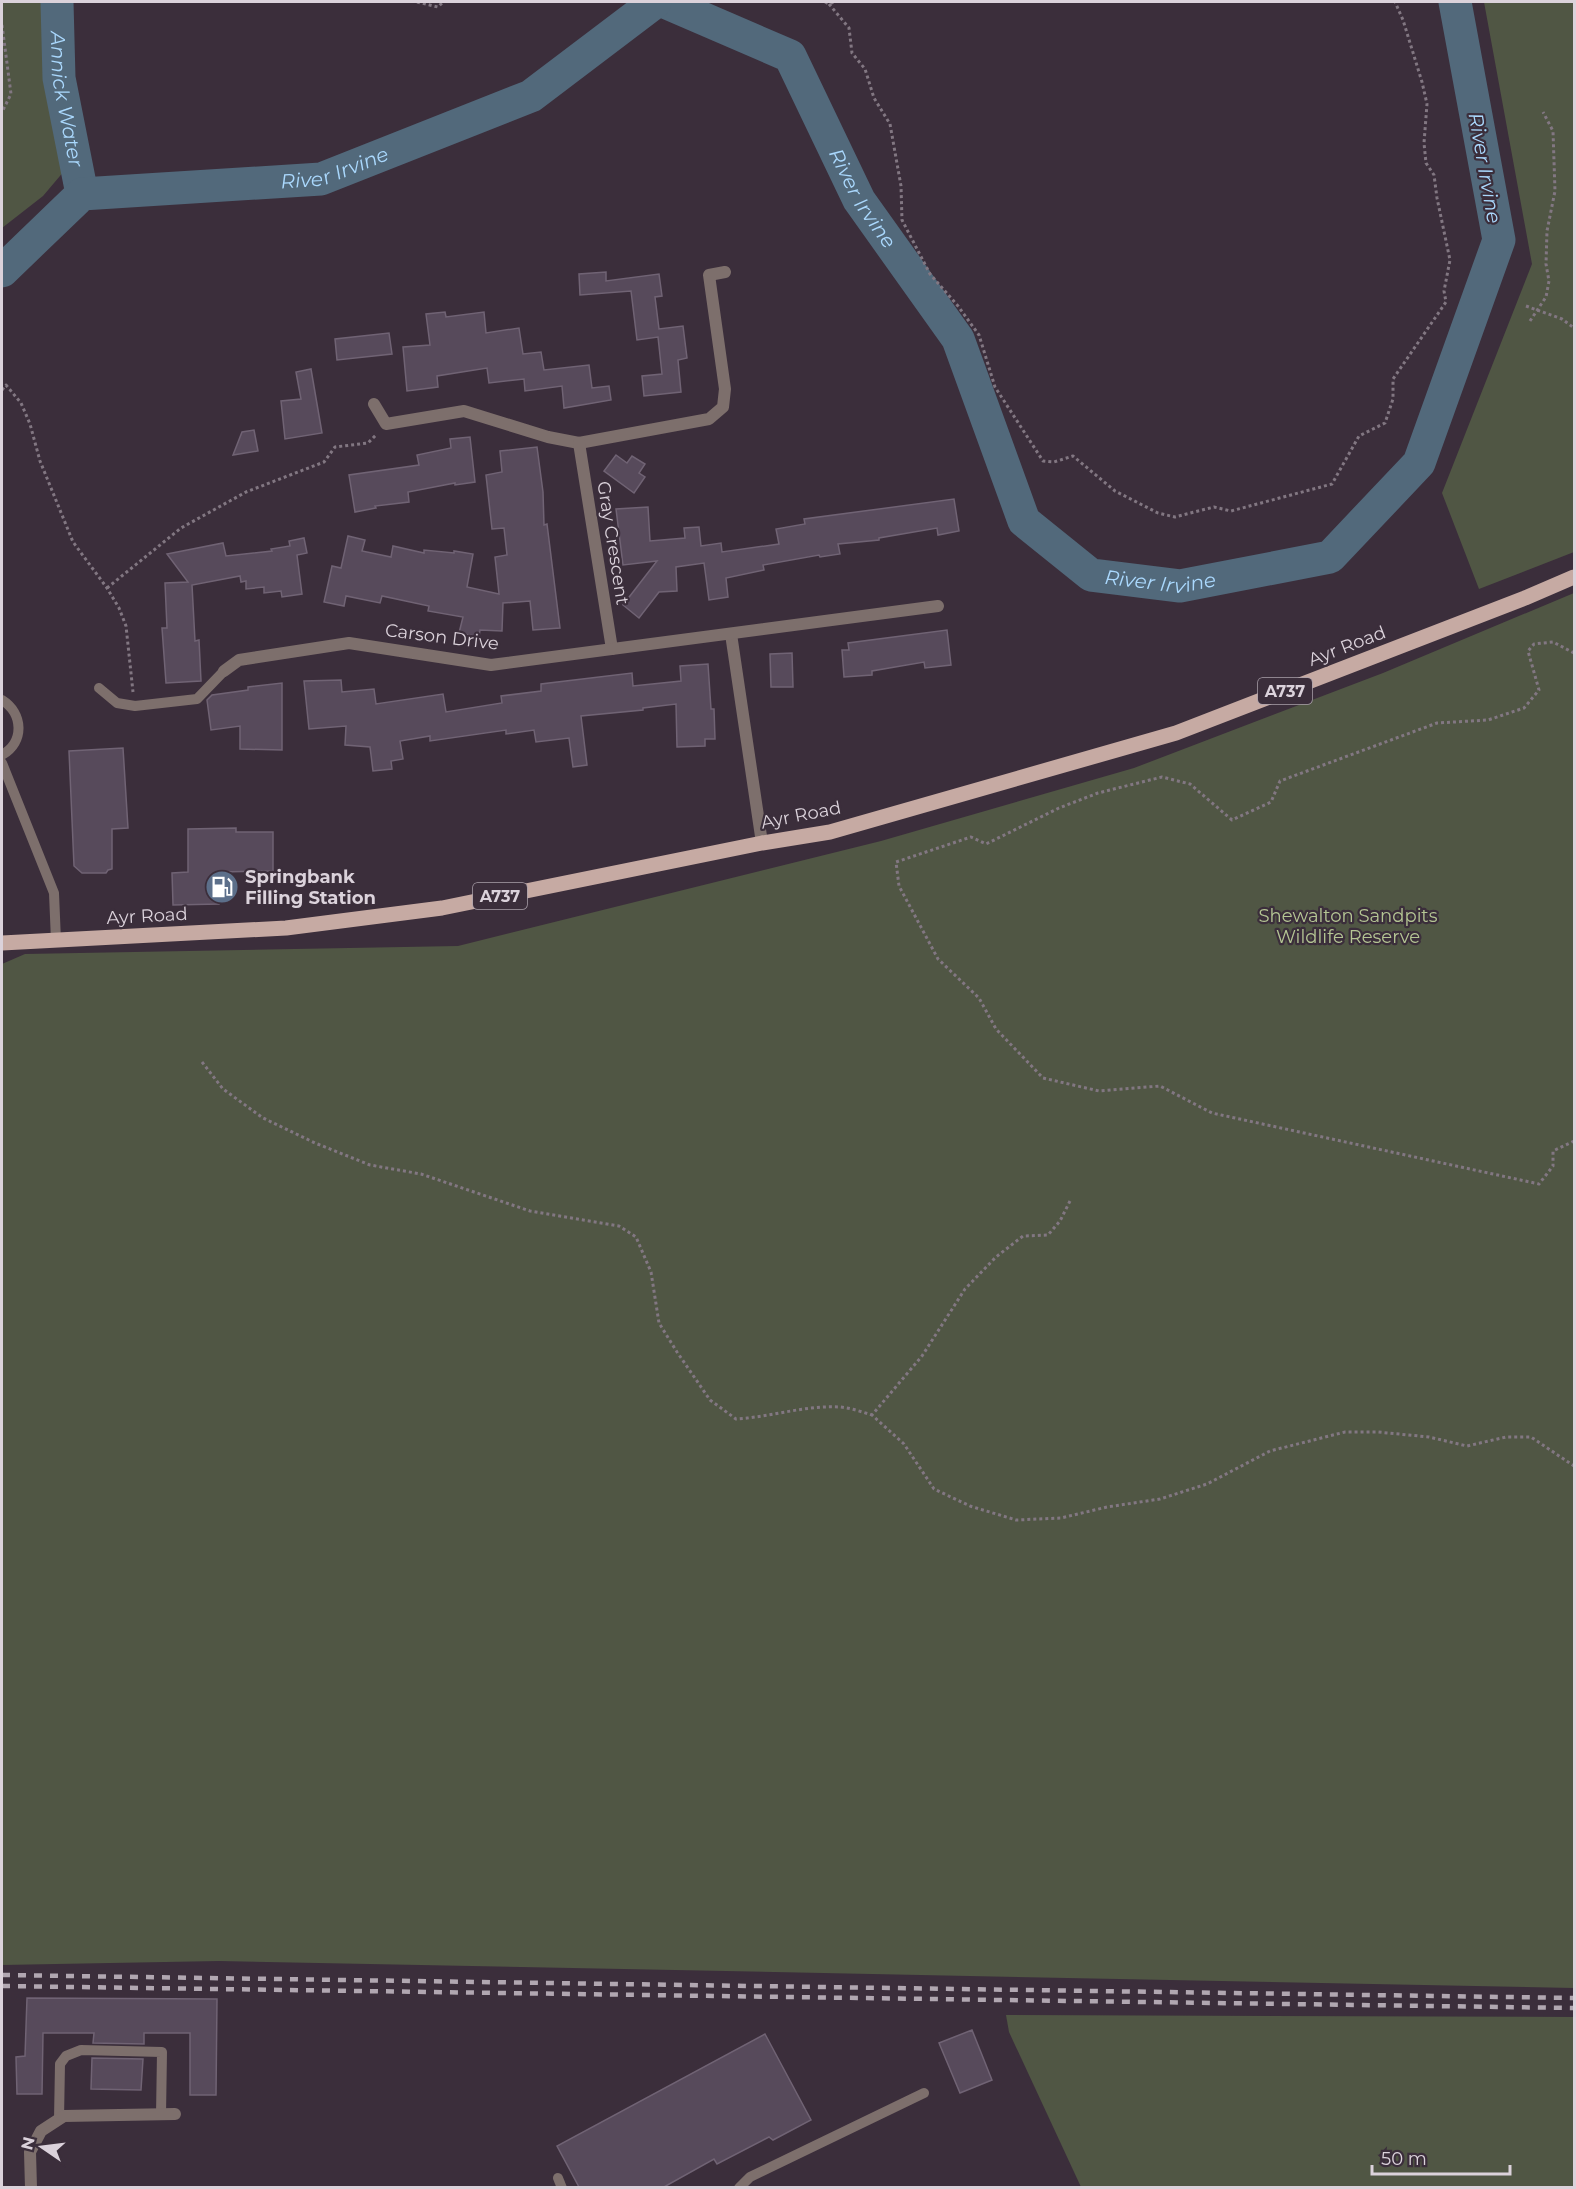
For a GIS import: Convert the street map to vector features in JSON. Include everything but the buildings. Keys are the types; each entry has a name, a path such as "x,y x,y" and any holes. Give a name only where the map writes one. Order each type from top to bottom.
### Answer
{"main road":[{"name":"Ayr Road","path":"2,943 286,928 442,908 762,843 830,832 1176,733 1525,598 1575,576"}],"street":[{"path":"374,404 386,424 464,411 548,437 579,443 709,419 723,407 724,389 709,275 725,272"},
{"name":"Gray Crescent","path":"579,443 612,649"},
{"name":"Carson Drive","path":"224,671 239,660 349,643 491,665 938,606"},
{"path":"731,634 762,843"},
{"path":"31,2187 30,2152 41,2130 64,2116 175,2114"}],"lane":[{"path":"99,688 117,703 135,706 197,699 224,671"},
{"path":"2,700 17,715 19,725 14,744 2,756"},
{"path":"2,763 54,893 56,941"},
{"path":"59,2119 60,2064 66,2056 81,2050 162,2052 161,2115"},
{"path":"739,2187 750,2177 924,2093"}],"path":[{"path":"417,2 438,7 443,2"},
{"path":"825,2 831,3 849,28 852,53 865,69 874,98 890,124 901,186 902,220 930,274 979,335 995,387 1043,461 1054,462 1073,456 1115,491 1158,513 1175,517 1214,507 1231,511 1332,484 1359,436 1385,423 1394,399 1393,379 1446,302 1444,291 1450,260 1434,176 1426,163 1424,143 1427,104 1403,20 1395,2"},
{"path":"2,25 11,94 2,112"},
{"path":"2,69 7,69"},
{"path":"1530,321 1546,297 1549,281 1546,264 1547,231 1555,191 1553,131 1543,112"},
{"path":"1526,306 1562,319 1575,328"},
{"path":"2,390 6,385 21,403 30,424 40,460 73,542 119,608 126,626 135,706"},
{"path":"107,588 181,528 246,492 324,462 335,447 368,443 386,424"},
{"path":"1575,653 1553,642 1534,644 1528,651 1539,690 1524,708 1488,720 1437,723 1280,781 1271,802 1232,820 1190,784 1162,777 1089,797 1059,808 986,844 971,837 896,862 899,886 938,959 979,998 996,1029 1043,1078 1099,1091 1160,1086 1212,1113 1539,1184 1553,1166 1553,1151 1575,1141"},
{"path":"202,1062 223,1089 263,1118 326,1148 370,1165 421,1174 530,1211 619,1226 636,1237 651,1272 659,1323 710,1400 736,1419 759,1418 790,1410 840,1407 873,1414 904,1444 934,1489 970,1506 1016,1520 1061,1518 1107,1507 1160,1499 1207,1484 1270,1451 1345,1432 1378,1432 1429,1437 1467,1446 1506,1437 1531,1437 1575,1467"},
{"path":"873,1414 922,1356 965,1289 996,1257 1023,1236 1048,1234 1060,1221 1070,1202"}],"green space":[{"path":"2,2 46,2 49,20 44,41 47,80 62,134 65,170 43,196 2,228"},
{"path":"1484,2 1574,2 1574,552 1479,589 1442,493 1532,264"},
{"name":"Shewalton Sandpits Wildlife Reserve","path":"1574,593 1574,1988 219,1961 2,1965 2,964 25,954 458,946 881,841 1134,768 1383,673"},
{"path":"1006,2015 1574,2017 1574,2187 1081,2187 1009,2032"}],"waterway":[{"name":"Annick Water","path":"57,2 59,78 82,194"},
{"name":"River Irvine","path":"2,271 82,194 321,179 531,96 655,2"},
{"name":"River Irvine","path":"665,2 790,56 859,200 958,339 1024,521 1091,575 1180,586 1330,557 1419,463 1499,240 1455,2"}],"railway":[{"path":"2,1975 1574,1998"},
{"path":"2,1986 1574,2008"}],"place":[{"name":"Springbank Filling Station","path":"222,887"}]}
